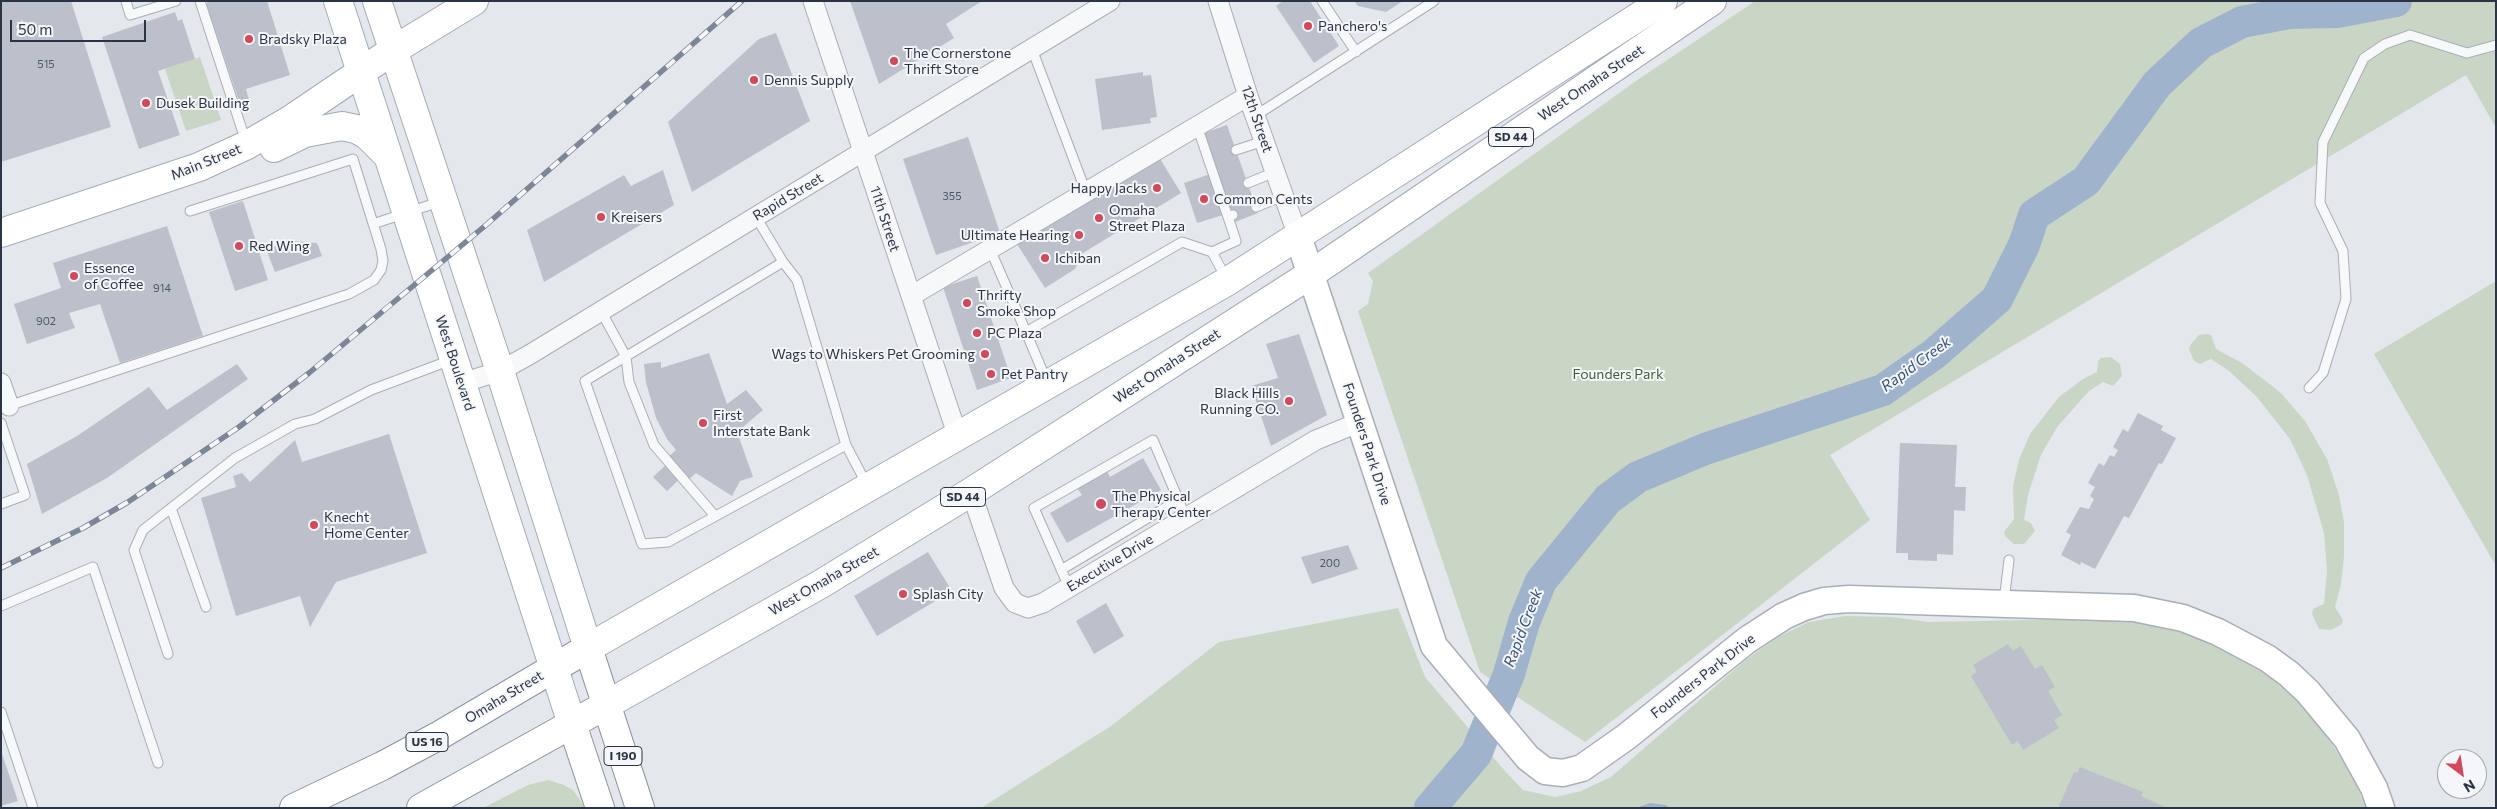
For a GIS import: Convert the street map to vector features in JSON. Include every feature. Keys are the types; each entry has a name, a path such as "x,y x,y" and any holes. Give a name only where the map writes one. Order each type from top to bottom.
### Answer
{"main road":[{"name":"West Boulevard","path":"338,1 572,724"},
{"path":"377,1 392,51 500,371 606,705"},
{"name":"Main Street","path":"1,232 199,168 247,145 290,120 392,51 474,1"},
{"name":"West Omaha Street","path":"554,667 1048,386 1228,281 1663,1"},
{"name":"West Omaha Street","path":"606,705 821,584 971,492 1311,274 1712,1"},
{"path":"199,168 250,161 305,133 342,126 356,129 367,135 387,156"},
{"name":"Founders Park Drive","path":"1298,236 1434,646 1528,758 1545,771 1563,773 1582,768 1626,737 1747,640 1784,616 1804,607 1849,599 2134,608 2183,618 2233,638 2289,674 2324,710 2355,754 2374,788 2380,808"},
{"name":"Omaha Street","path":"294,808 382,766 440,735 554,667"},
{"name":"SD 44","path":"572,724 606,705"},
{"name":"I 190","path":"606,705 640,808"},
{"path":"421,808 572,724"},
{"name":"I 190","path":"572,724 600,808"}],"street":[{"name":"11th Street","path":"813,1 958,437"},
{"name":"Rapid Street","path":"458,371 500,371 1110,1"},
{"name":"12th Street","path":"1218,1 1248,96 1298,236"},
{"path":"911,296 1248,96"},
{"path":"1,383 4,412"},
{"name":"Executive Drive","path":"971,492 1004,588 1015,603 1028,608 1044,603 1316,440 1360,422"}],"lane":[{"path":"126,1 130,16 176,1"},
{"path":"200,1 247,145"},
{"path":"1322,1 1356,52"},
{"path":"1255,116 1434,1"},
{"path":"2309,388 2323,373 2346,299 2343,251 2320,203 2323,142 2364,58 2385,44 2410,35 2467,53 2496,45"},
{"path":"1032,49 1086,192"},
{"path":"1198,126 1211,158 1236,241 1212,252"},
{"path":"1236,150 1264,141"},
{"path":"1,504 25,495 4,412 364,287 374,280 381,270 383,260 352,159 190,211"},
{"path":"1248,183 1275,172"},
{"path":"1256,207 1283,196"},
{"path":"373,224 443,200"},
{"path":"756,216 783,262 797,280 846,445 869,488"},
{"path":"1026,332 1182,242 1212,252 1228,281"},
{"path":"990,249 1048,386"},
{"path":"783,262 585,381 642,544 668,542 846,445"},
{"path":"601,311 626,357 629,382 654,445 715,516"},
{"path":"168,654 134,550 143,530 235,458 295,424 315,419 371,390 458,371"},
{"path":"1069,588 1034,508 1152,440 1186,518"},
{"path":"1062,570 1178,500"},
{"path":"171,508 206,607"},
{"path":"2004,603 2009,560"},
{"path":"1,606 93,568 158,762"},
{"path":"1,712 33,808"}],"green space":[{"name":"Founders Park","path":"1755,1 2496,1 2496,128 2466,75 1830,455 1870,520 1585,742 1480,672 1358,311 1368,304 1373,281 1368,273 1636,81"},
{"path":"200,57 221,120 186,131 165,69"},
{"path":"2496,281 2496,566 2374,354"},
{"path":"2199,335 2211,335 2216,349 2242,363 2280,392 2305,421 2327,459 2339,495 2344,523 2344,556 2341,584 2335,607 2343,620 2342,624 2331,630 2319,629 2312,614 2313,609 2324,604 2327,571 2324,533 2307,475 2290,439 2257,397 2229,371 2211,359 2200,364 2194,361 2189,349 2191,344"},
{"path":"2111,357 2120,364 2122,376 2113,386 2103,382 2089,391 2057,427 2041,455 2028,495 2024,520 2031,523 2035,531 2024,544 2014,544 2005,536 2004,532 2014,519 2013,486 2019,460 2030,434 2059,397 2083,379 2097,372 2098,361 2101,358"},
{"path":"1398,608 1425,677 1523,790 1555,797 1581,791 1611,777 1748,658 1780,636 1809,622 1845,616 1892,617 1928,622 2129,618 2189,634 2237,655 2284,687 2319,724 2351,773 2366,808 981,808 1111,726 1219,642"},
{"path":"548,780 573,790 585,808 483,808 528,785"}],"water":[{"path":"1650,803 1666,805 1669,808 1636,808"}],"building":[{"path":"1,1 71,1 111,127 1,162"},
{"name":"Bradsky Plaza","path":"212,1 267,1 290,75 246,89 249,100 246,108 242,110 206,3"},
{"name":"The Cornerstone Thrift Store","path":"850,1 982,1 946,24 954,38 879,84"},
{"name":"Panchero's","path":"1283,1 1310,1 1339,46 1314,63 1276,6"},
{"path":"1354,1 1403,1 1386,12 1358,6"},
{"name":"Dusek Building","path":"175,12 178,21 182,19 195,59 158,71 180,135 139,149 102,37"},
{"name":"Dennis Supply","path":"776,33 810,121 692,192 668,122 759,39"},
{"path":"1143,72 1143,76 1151,75 1157,117 1150,118 1151,123 1102,130 1095,79"},
{"name":"Common Cents","path":"1227,125 1258,213 1235,222 1204,133"},
{"path":"968,137 1000,233 936,255 903,159"},
{"name":"Omaha Street Plaza","path":"1159,157 1181,193 1083,253 1075,269 1045,288 1017,244"},
{"name":"Kreisers","path":"663,170 674,205 544,282 527,230 624,175 631,186"},
{"name":"Common Cents","path":"1210,174 1223,215 1197,223 1184,183"},
{"name":"Red Wing","path":"243,201 268,280 235,291 209,212"},
{"path":"167,226 203,336 120,363 100,304 69,313 75,328 27,344 14,304 61,288 53,263"},
{"path":"291,241 317,243 322,256 275,272 266,249"},
{"name":"PC Plaza","path":"977,276 1011,378 977,390 943,287"},
{"name":"Black Hills Running CO.","path":"1299,334 1327,415 1271,446 1251,386 1278,378 1266,344"},
{"name":"First Interstate Bank","path":"709,353 727,404 746,390 763,410 737,432 753,477 740,481 732,496 696,473 686,482 682,477 667,491 653,477 669,462 666,459 676,450 667,439 656,418 646,382 644,364 661,362 661,368"},
{"path":"237,364 248,379 107,478 42,514 27,464 77,436 149,387 167,410"},
{"path":"2138,413 2163,426 2161,430 2176,438 2162,464 2159,463 2129,518 2124,516 2095,569 2081,562 2080,565 2061,555 2071,535 2066,532 2080,507 2089,509 2094,499 2090,496 2095,487 2088,483 2099,463 2104,466 2110,455 2114,457 2118,450 2113,447 2123,429 2128,432"},
{"name":"Knecht Home Center","path":"389,434 427,553 336,582 310,627 300,596 236,616 201,498 236,487 233,476 242,473 250,482 295,440 302,462"},
{"path":"1900,443 1957,445 1955,487 1966,487 1965,511 1954,510 1953,555 1937,554 1937,561 1908,560 1908,553 1896,553"},
{"name":"The Physical Therapy Center","path":"1143,458 1161,490 1067,543 1050,513 1082,495 1077,488 1107,471 1110,477"},
{"path":"1348,545 1358,569 1312,584 1301,557"},
{"name":"Splash City","path":"928,552 952,591 877,636 854,596"},
{"path":"1106,603 1124,636 1094,654 1076,621"},
{"path":"2008,644 2013,651 2021,646 2035,669 2042,665 2055,687 2048,691 2062,715 2054,720 2059,728 2023,750 2018,741 2012,745 1971,676 1977,672 1973,665"},
{"path":"1,751 18,801 1,806"},
{"path":"2080,767 2143,792 2141,796 2167,808 2058,808 2074,772 2077,773"}],"waterway":[{"name":"Rapid Creek","path":"1430,808 1476,754 1509,674 1524,622 1541,581 1608,499 1638,477 1705,449 1883,390 1934,354 1997,299 2024,245 2034,215 2086,181 2157,84 2201,43 2242,22 2289,13 2337,12 2396,1"}],"railway":[{"path":"1,568 83,528 128,502 239,427 309,373 486,225 742,1"}],"place":[{"name":"Panchero's","path":"1308,26"},
{"name":"Bradsky Plaza","path":"249,39"},
{"name":"The Cornerstone Thrift Store","path":"894,61"},
{"name":"Dennis Supply","path":"754,80"},
{"name":"Dusek Building","path":"146,103"},
{"name":"Happy Jacks","path":"1157,188"},
{"name":"Common Cents","path":"1204,199"},
{"name":"Kreisers","path":"601,217"},
{"name":"Omaha Street Plaza","path":"1099,218"},
{"name":"Ultimate Hearing","path":"1079,235"},
{"name":"Red Wing","path":"239,246"},
{"name":"Ichiban","path":"1045,258"},
{"name":"Essence of Coffee","path":"74,276"},
{"name":"Thrifty Smoke Shop","path":"967,303"},
{"name":"PC Plaza","path":"977,333"},
{"name":"Wags to Whiskers Pet Grooming","path":"985,354"},
{"name":"Pet Pantry","path":"991,374"},
{"name":"Black Hills Running CO.","path":"1289,401"},
{"name":"First Interstate Bank","path":"703,423"},
{"name":"The Physical Therapy Center","path":"1101,504"},
{"name":"Knecht Home Center","path":"314,525"},
{"name":"Splash City","path":"903,594"}]}
